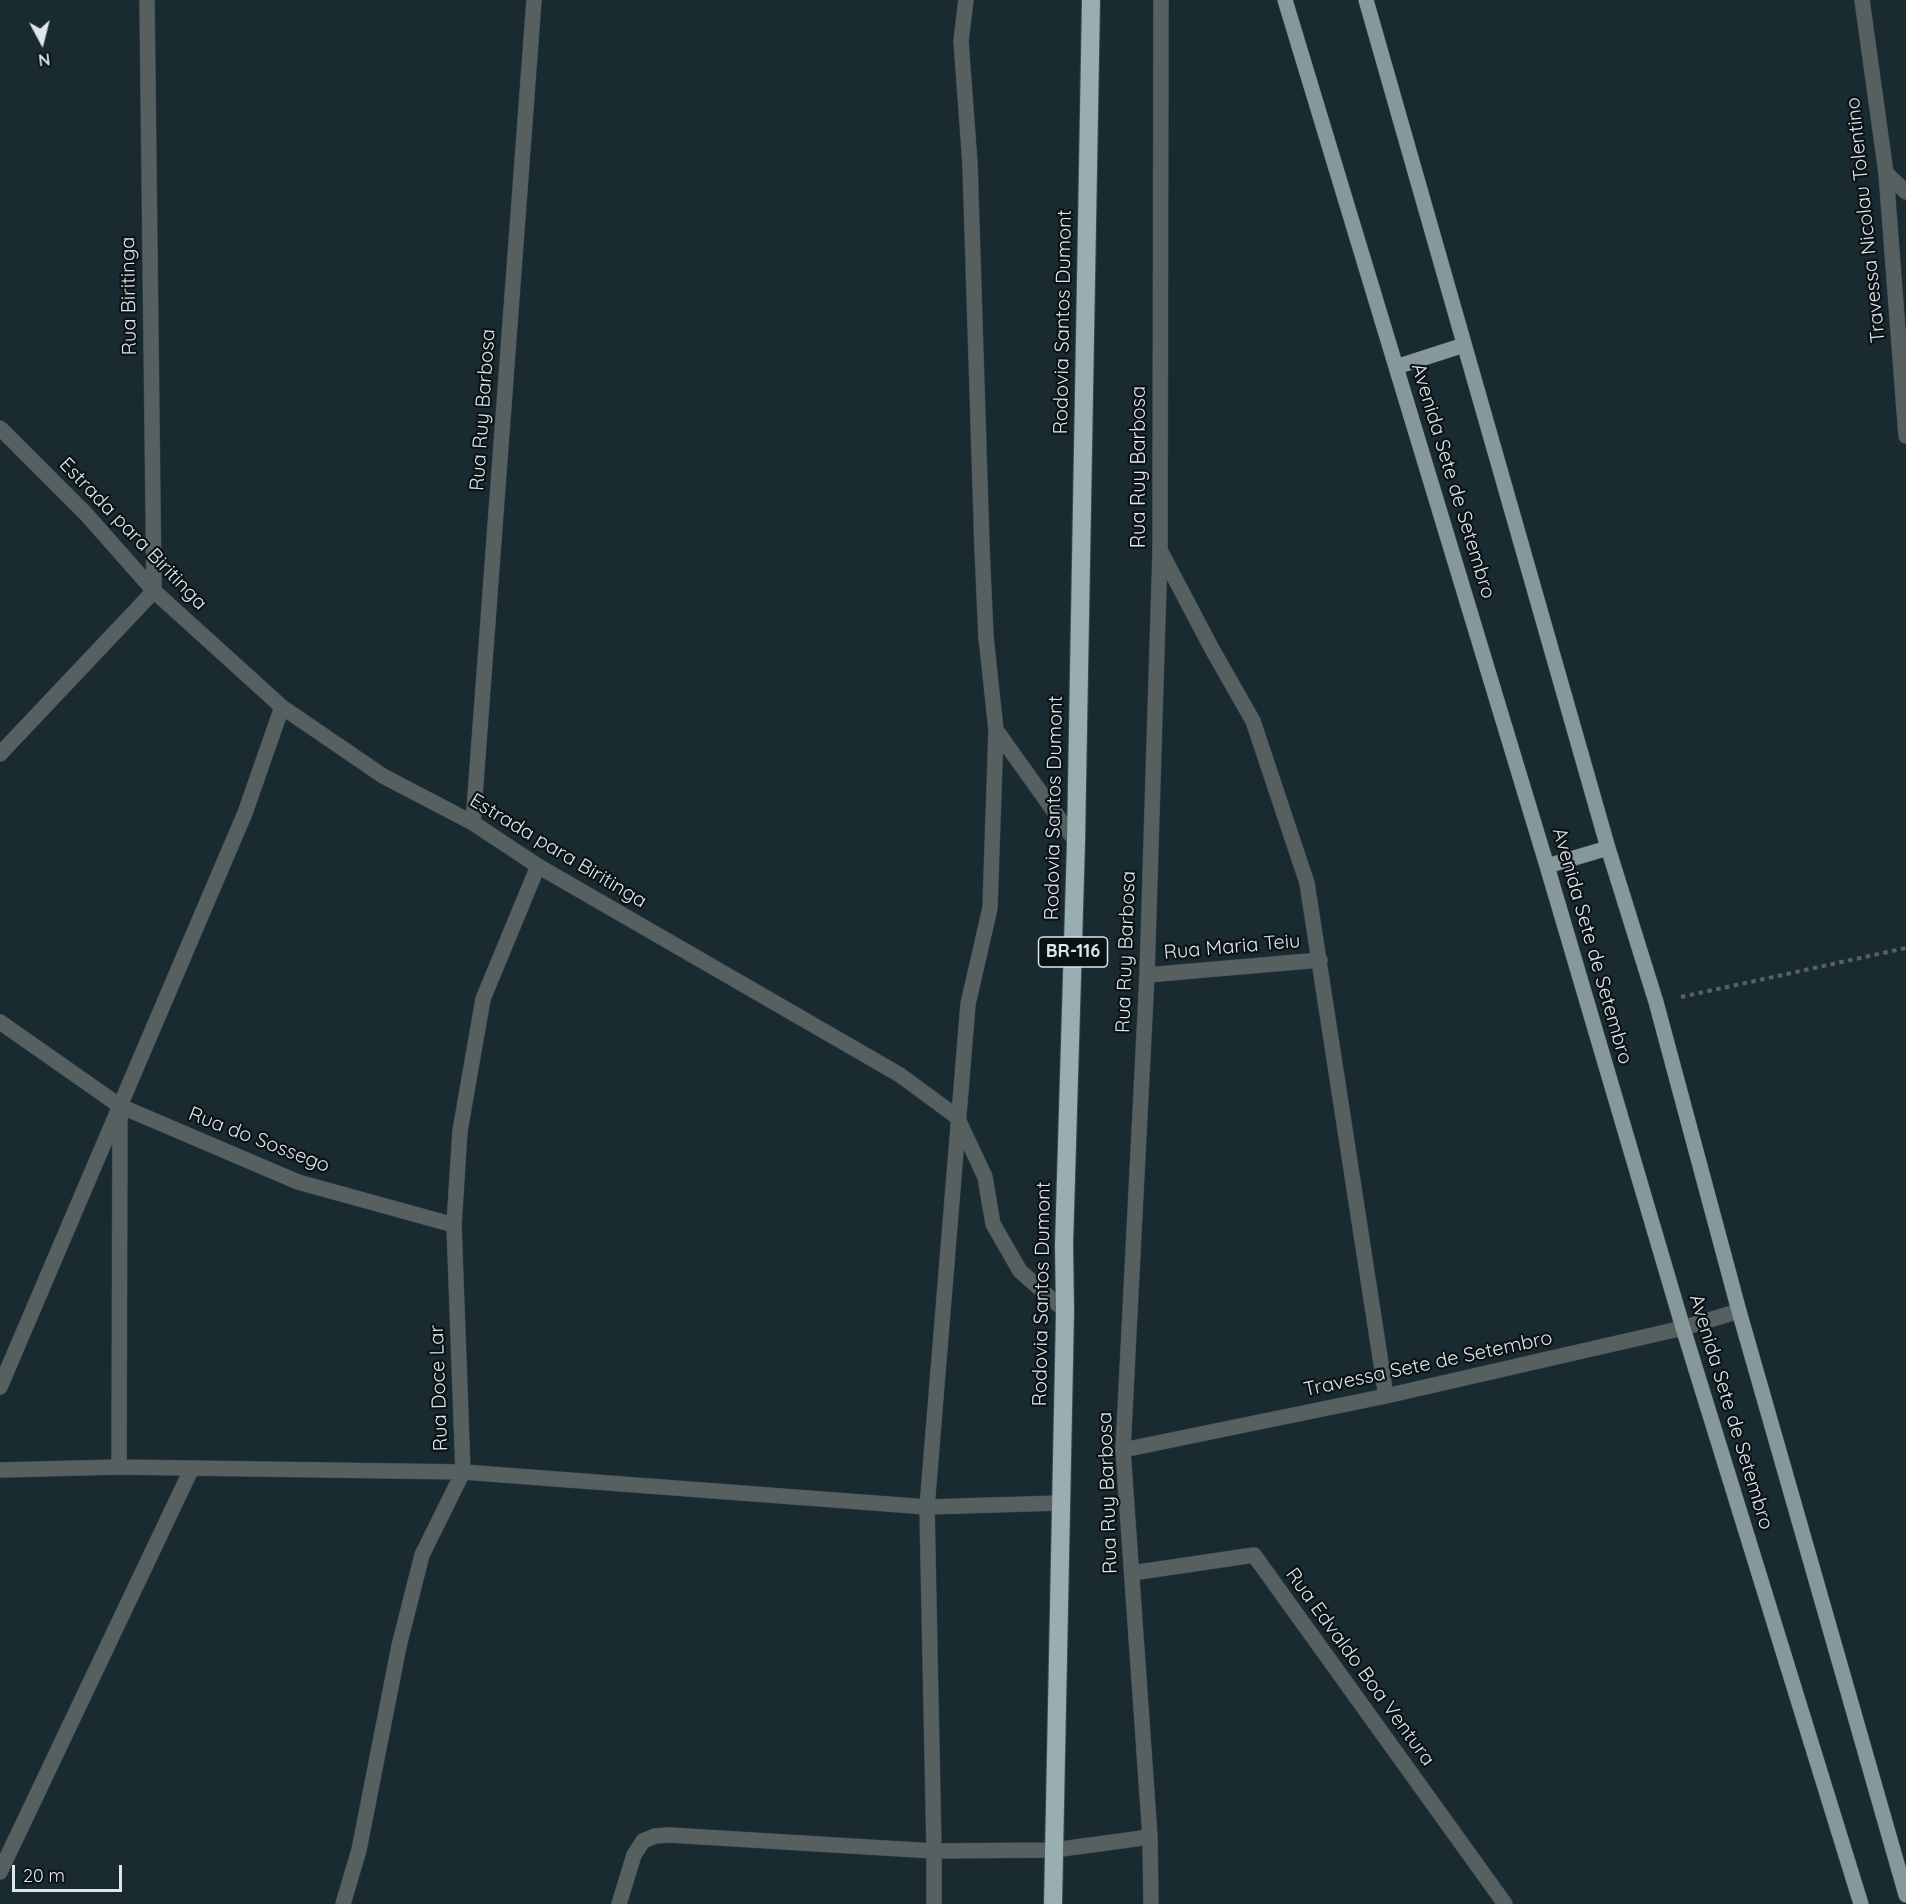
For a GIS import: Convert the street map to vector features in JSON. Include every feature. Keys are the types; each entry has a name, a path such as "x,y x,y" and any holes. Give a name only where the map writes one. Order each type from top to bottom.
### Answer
{"highway":[{"name":"Rodovia Santos Dumont","path":"1053,1904 1065,1311 1064,1245 1076,842 1091,0"}],"main road":[{"name":"Avenida Sete de Setembro","path":"1285,0 1547,866 1683,1328 1861,1904"},
{"name":"Avenida Sete de Setembro","path":"1366,0 1608,848 1656,1002 1739,1311 1906,1895"},
{"path":"1396,367 1464,345"},
{"path":"1547,866 1608,848"}],"street":[{"name":"Rua Biritinga","path":"147,0 154,591"},
{"name":"Rua Ruy Barbosa","path":"473,823 534,0"},
{"path":"934,1904 927,1507 968,1004 990,908 996,730 986,637 971,198 961,41 966,0"},
{"name":"Rua Ruy Barbosa","path":"1151,1904 1150,1837 1124,1450 1147,975 1160,552 1161,0"},
{"name":"Travessa Nicolau Tolentino","path":"1862,0 1886,173 1906,436"},
{"path":"1886,173 1906,192"},
{"name":"Estrada para Biritinga","path":"0,428 86,514 154,591 282,706 383,776 473,823 538,866 891,1070 957,1117 985,1177 993,1224 1020,1271 1065,1311"},
{"path":"1160,552 1254,721 1307,883 1386,1396"},
{"path":"0,754 154,591"},
{"path":"0,1387 245,813 282,706"},
{"path":"996,730 1076,842"},
{"name":"Rua Doce Lar","path":"343,1904 359,1850 399,1646 422,1555 463,1472 454,1225 460,1131 483,999 538,866"},
{"name":"Rua Maria Teiu","path":"1147,975 1320,960"},
{"name":"Rua do Sossego","path":"0,1022 120,1106 298,1182 454,1225"},
{"path":"119,1467 120,1106"},
{"name":"Travessa Sete de Setembro","path":"1124,1450 1386,1396 1683,1328 1739,1311"},
{"path":"0,1470 119,1467 463,1472 927,1507 1060,1503"},
{"path":"0,1872 192,1468"},
{"name":"Rua Edvaldo Boa Ventura","path":"1132,1573 1254,1555 1505,1904"},
{"path":"619,1904 634,1855 643,1841 655,1836 934,1851 1054,1850 1150,1837"}],"path":[{"path":"1656,1002 1906,948"}]}
